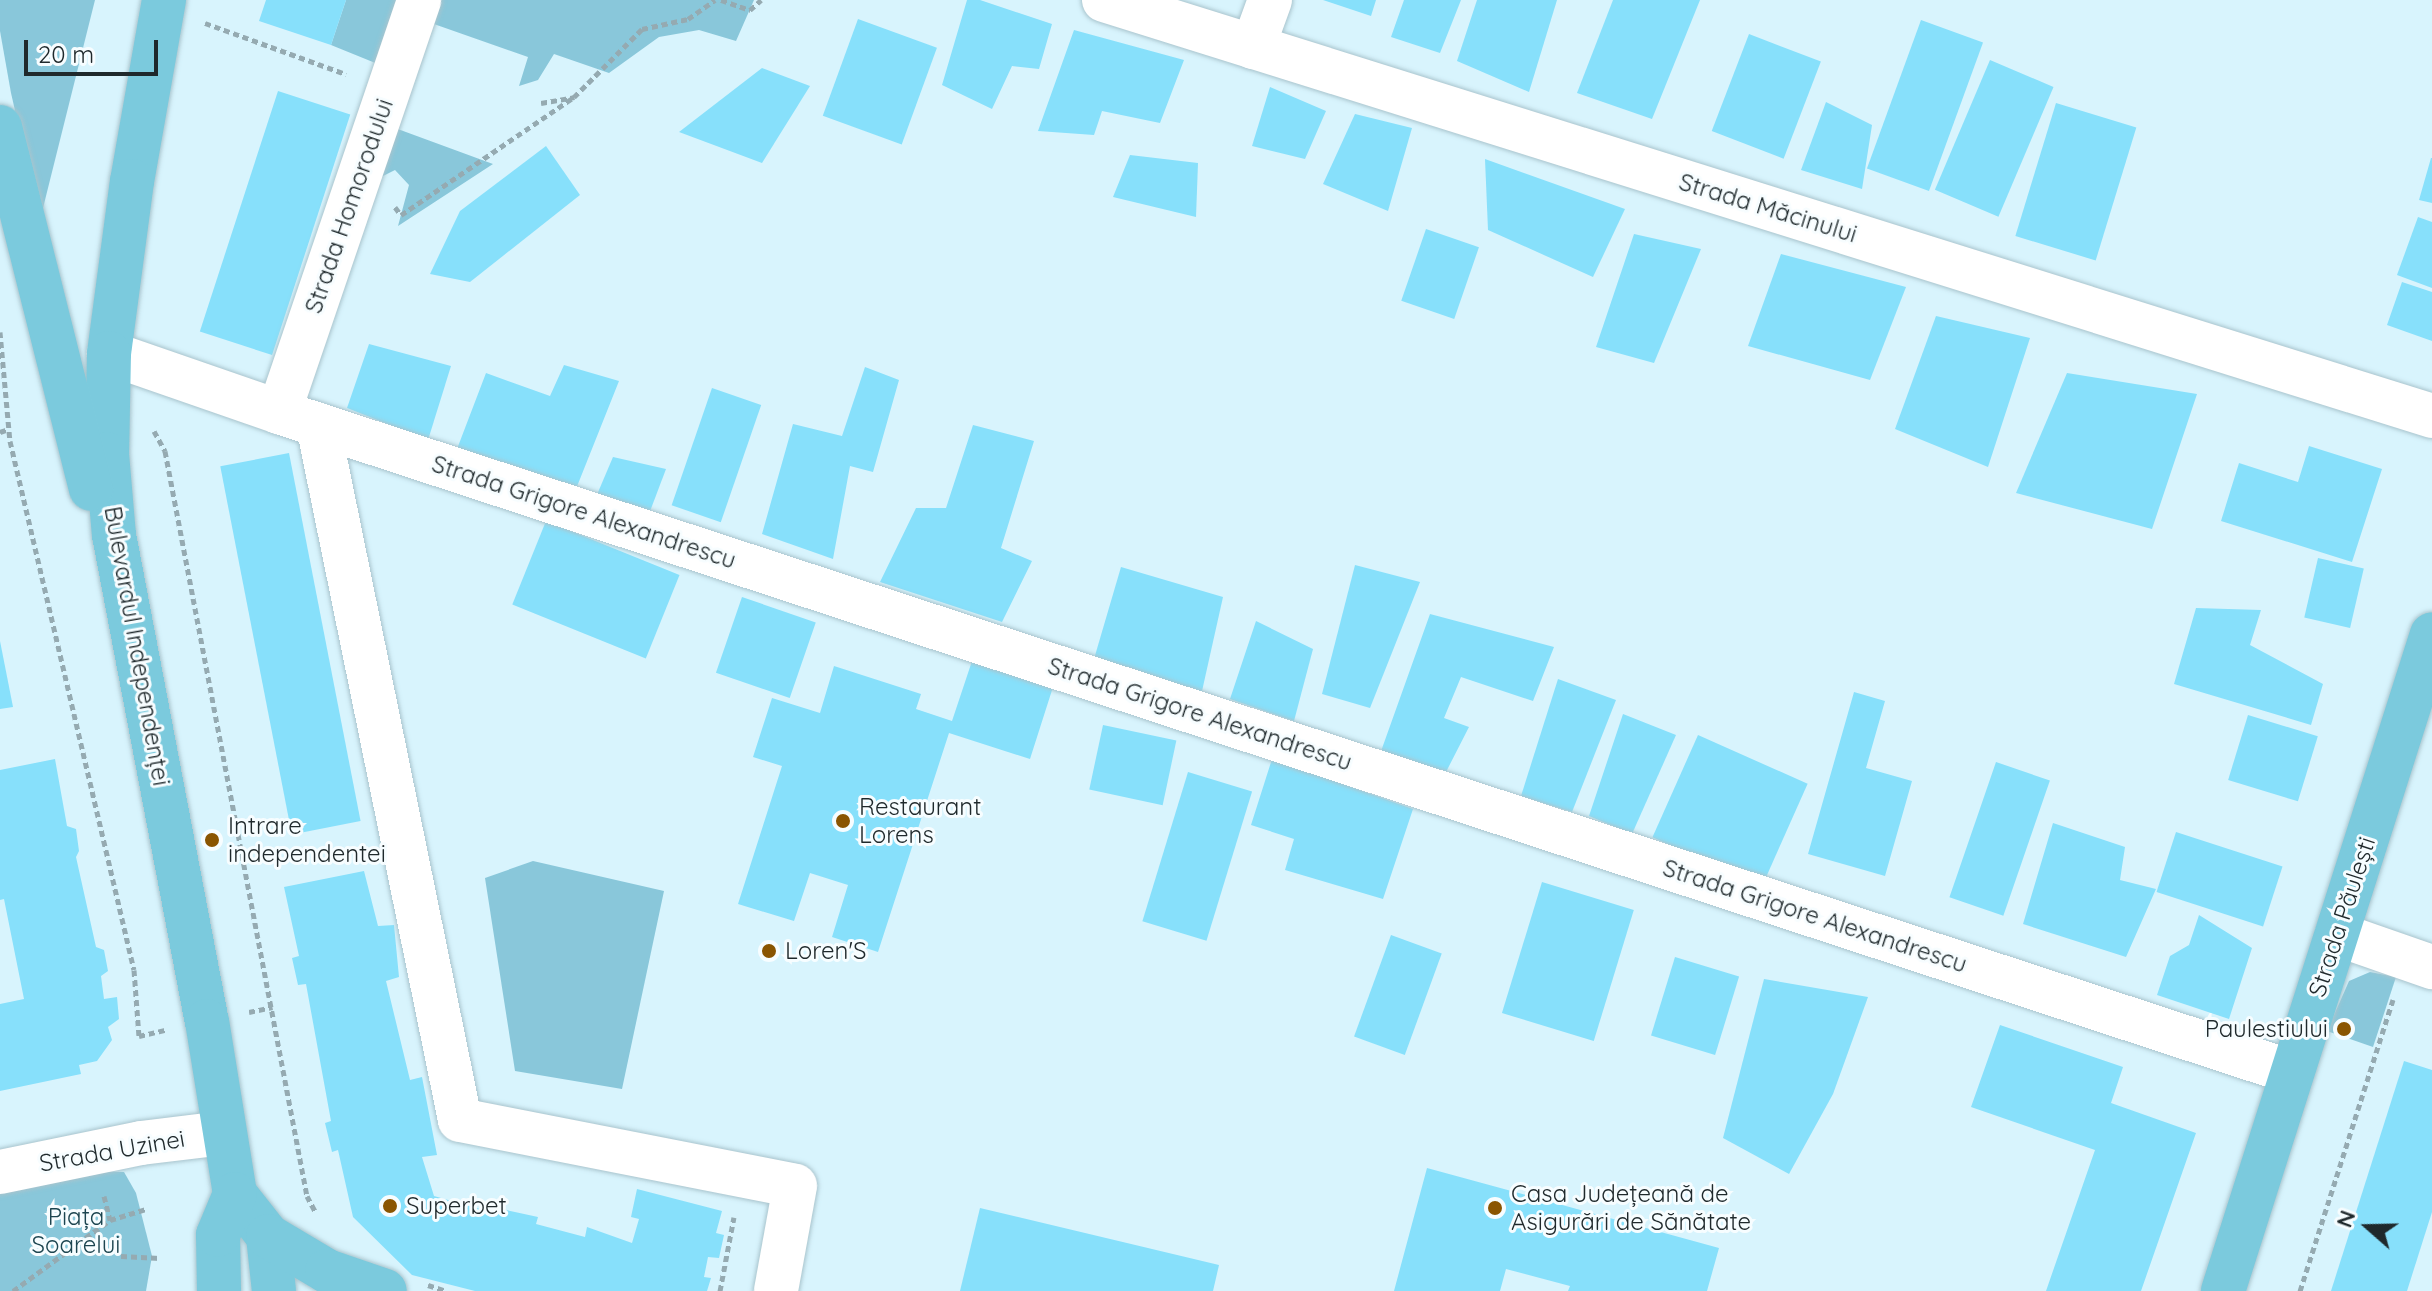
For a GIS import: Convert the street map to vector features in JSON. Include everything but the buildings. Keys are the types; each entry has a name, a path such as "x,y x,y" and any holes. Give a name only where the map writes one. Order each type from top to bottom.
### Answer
{"main road":[{"name":"Bulevardul Independenței","path":"182,11 132,181 109,353 107,454 114,535 235,1194 268,1236"},
{"path":"0,132 147,709"},
{"name":"Strada Păulești","path":"2223,1291 2432,634"},
{"path":"219,1291 218,1235 235,1194"},
{"path":"268,1236 327,1271 403,1287"},
{"path":"268,1236 274,1291"}],"street":[{"name":"Strada Homorodului","path":"299,418 388,89 419,0"},
{"name":"Strada Măcinului","path":"1104,0 2432,416"},
{"path":"1253,47 1270,0"},
{"name":"Strada Grigore Alexandrescu","path":"109,353 2291,1072"},
{"path":"299,418 460,1120 795,1186 776,1291"},
{"path":"2337,934 2432,967"},
{"name":"Strada Uzinei","path":"0,1172 141,1143 224,1133"}],"path":[{"path":"395,206 401,215 574,97 642,29 688,19 718,0 750,10 761,0"},
{"path":"182,11 388,89"},
{"path":"541,103 574,97"},
{"path":"0,332 9,429 134,970 139,1036"},
{"path":"153,428 165,451 307,1196 318,1216"},
{"path":"0,432 9,429"},
{"path":"2300,1291 2395,993"},
{"path":"720,1291 743,1176"},
{"path":"104,1196 110,1220"},
{"path":"13,1291 110,1220 147,1209"},
{"path":"121,1256 160,1258"},
{"path":"403,1287 446,1291"}],"green space":[{"path":"0,0 95,0 40,220 11,93 0,31"},
{"path":"346,0 754,0 736,41 699,30 659,37 609,73 554,54 538,80 519,86 528,57 414,17 395,71 331,45"},
{"path":"395,128 493,164 398,226 409,185 395,170 375,180"},
{"path":"533,861 664,891 622,1089 515,1071 485,878"},
{"path":"2370,972 2396,977 2373,1047 2327,1031 2349,981"},
{"name":"Piața Soarelui","path":"0,1172 124,1172 136,1193 152,1256 146,1291 0,1291"}],"place":[{"name":"Restaurant Lorens","path":"843,821"},
{"name":"Intrare independentei","path":"212,840"},
{"name":"Loren'S","path":"769,951"},
{"name":"Paulestiului","path":"2344,1029"},
{"name":"Superbet","path":"390,1206"},
{"name":"Casa Județeană de Asigurări de Sănătate","path":"1495,1208"}]}
